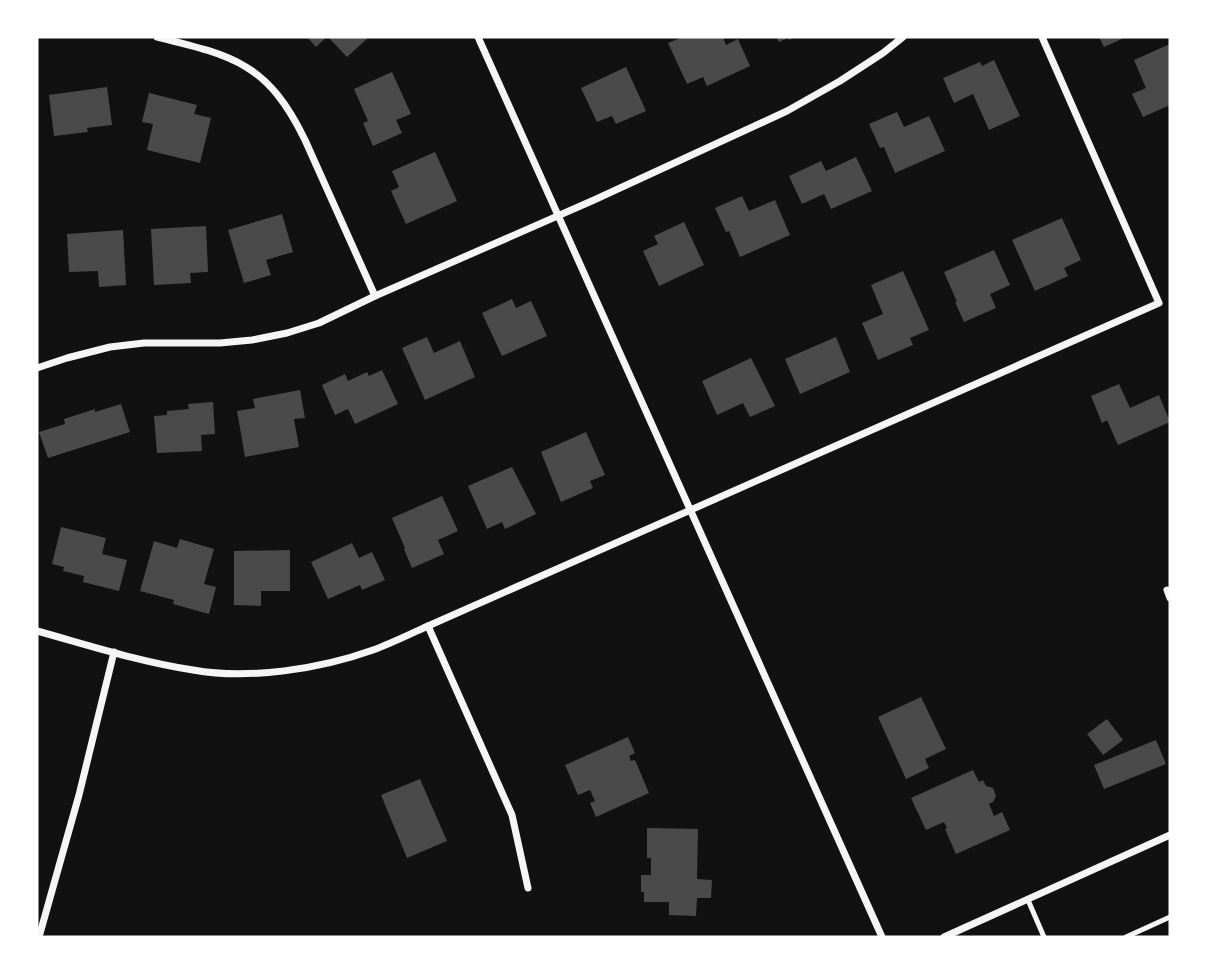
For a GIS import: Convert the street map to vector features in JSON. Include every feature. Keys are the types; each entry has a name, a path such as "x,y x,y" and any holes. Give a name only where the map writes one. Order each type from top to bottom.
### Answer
{"street":[{"path":"157,37 211,50 228,57 257,74 278,95 305,140 375,296"},
{"path":"478,37 881,937"},
{"path":"37,368 110,347 144,343 220,343 252,340 287,334 319,323 559,216 813,98 903,37"},
{"path":"37,631 195,671 238,674 279,671 345,659 374,650 1159,303 1042,37"},
{"path":"428,626 512,815 528,888"},
{"path":"39,937 79,795 114,652"},
{"path":"944,937 1170,835"}],"lane":[{"path":"1028,900 1044,937"},
{"path":"1126,937 1170,917"}],"building":[{"path":"307,37 327,37 316,47"},
{"path":"328,37 369,37 347,57"},
{"path":"683,37 723,37 726,45 738,39 750,66 707,86 703,77 687,84 668,43"},
{"path":"776,37 796,37 779,42"},
{"path":"1099,37 1126,37 1104,47"},
{"path":"1170,44 1170,105 1143,117 1132,94 1146,88 1134,60"},
{"path":"994,60 1020,116 989,130 973,94 954,103 943,78 980,62 982,66"},
{"path":"626,67 646,111 616,124 612,116 597,122 581,88"},
{"path":"392,72 411,114 396,120 402,133 373,146 363,123 368,121 354,89"},
{"path":"107,87 112,125 87,128 88,132 54,136 49,95"},
{"path":"149,93 197,105 194,114 211,118 200,163 147,150 153,124 142,122"},
{"path":"897,112 904,127 929,116 945,151 895,173 884,147 880,148 869,124"},
{"path":"435,152 457,201 406,224 391,191 399,187 392,171"},
{"path":"856,157 872,191 831,209 824,194 802,204 789,176 821,161 826,171"},
{"path":"742,196 749,211 775,200 790,235 740,257 715,208"},
{"path":"282,214 293,252 266,260 271,275 244,283 228,230"},
{"path":"1062,218 1081,260 1064,268 1068,276 1035,291 1012,240"},
{"path":"684,222 704,265 659,286 643,251 658,244 654,236"},
{"path":"206,226 208,272 190,273 191,283 154,285 151,229"},
{"path":"123,230 126,285 99,287 98,271 69,272 67,234"},
{"path":"994,250 1010,285 990,294 996,308 964,322 944,272"},
{"path":"903,271 929,330 910,338 913,345 878,360 862,323 883,314 871,285"},
{"path":"512,299 516,308 531,301 547,336 502,356 482,313"},
{"path":"427,337 434,353 460,341 475,377 425,400 402,348"},
{"path":"836,337 850,372 800,394 785,359"},
{"path":"751,358 775,406 750,417 743,403 717,415 702,381"},
{"path":"382,370 398,404 355,424 348,409 335,415 322,385 345,374 348,381 367,372 369,376"},
{"path":"1119,384 1130,408 1159,395 1170,422 1118,445 1107,420 1102,423 1091,396"},
{"path":"300,390 305,418 294,419 299,447 245,457 237,411 255,408 253,399"},
{"path":"213,402 215,434 201,435 202,451 157,453 154,416 167,415 167,411 189,409 188,404"},
{"path":"121,404 130,432 48,458 39,432 65,424 64,419"},
{"path":"586,432 605,475 590,481 593,488 561,502 541,452"},
{"path":"512,467 536,514 505,529 502,522 487,529 468,486"},
{"path":"442,496 458,531 438,540 444,554 412,568 392,518"},
{"path":"61,527 106,538 102,554 127,560 119,591 83,582 84,576 63,571 64,567 52,564"},
{"path":"180,539 214,549 204,584 216,587 209,614 173,604 174,600 140,591 154,541 177,548"},
{"path":"352,543 359,558 372,552 385,580 362,590 360,585 328,599 311,562"},
{"path":"290,550 290,591 261,591 261,606 234,605 234,551"},
{"path":"921,697 946,749 925,759 929,768 906,779 878,717"},
{"path":"1107,719 1123,740 1103,755 1087,734"},
{"path":"628,737 635,753 629,756 631,761 635,760 649,793 596,817 590,803 595,801 590,790 578,795 565,765"},
{"path":"1156,740 1166,764 1104,789 1094,765"},
{"path":"973,770 979,782 983,780 986,786 993,788 996,796 989,804 994,816 1002,812 1010,830 956,854 944,822 926,830 911,798"},
{"path":"420,779 447,841 407,858 381,795"},
{"path":"647,828 698,829 697,879 712,880 711,898 697,898 696,916 669,915 669,902 644,902 641,875 651,875 651,858 647,858"}]}
